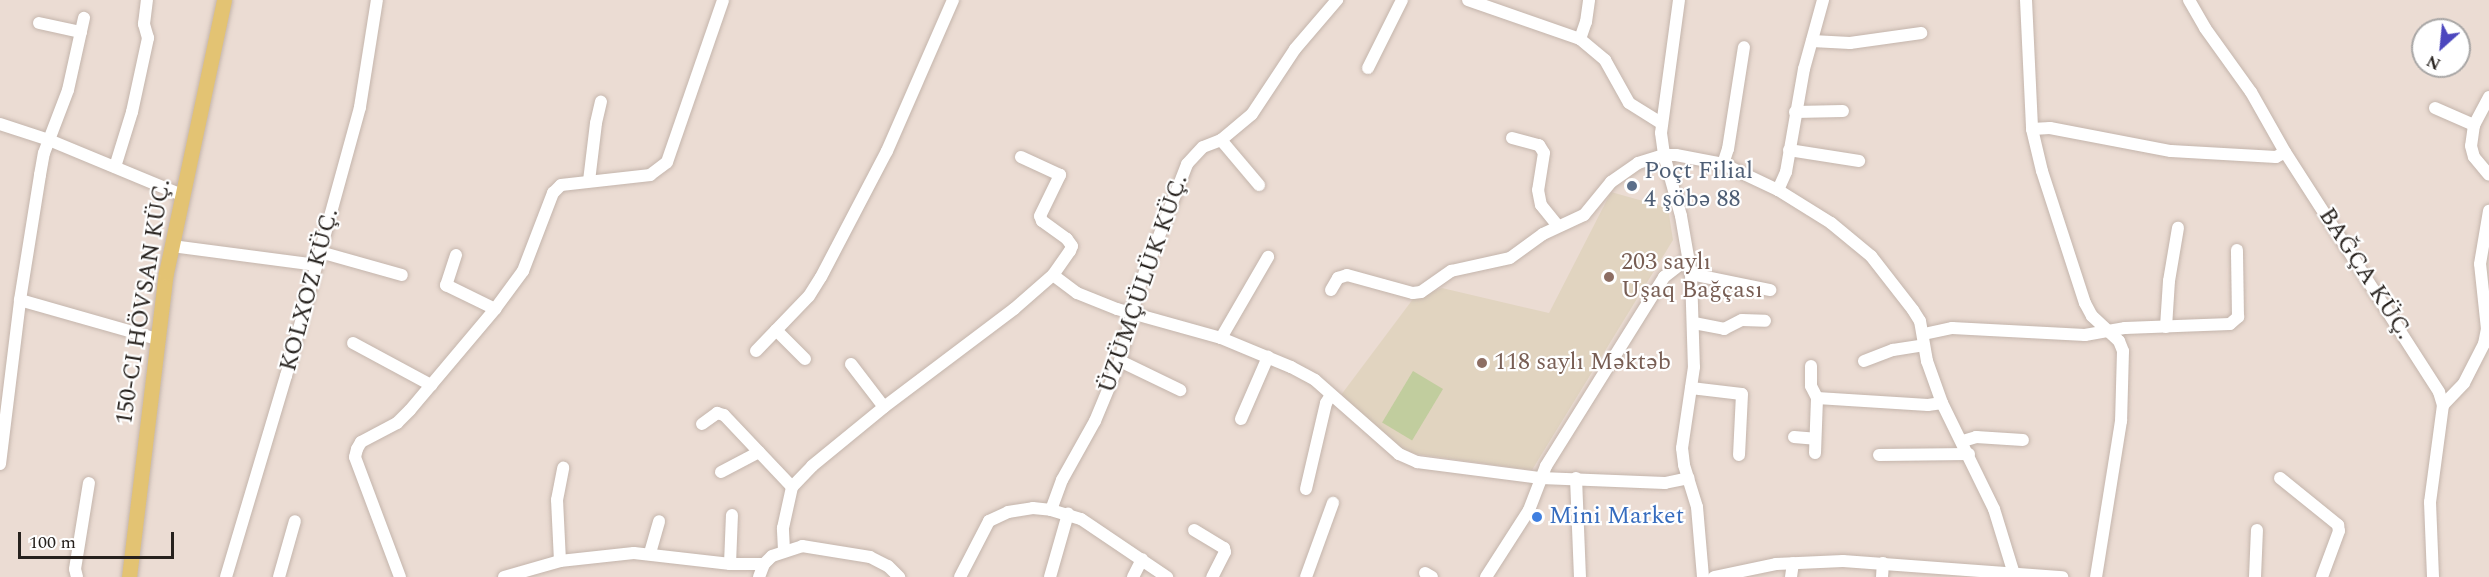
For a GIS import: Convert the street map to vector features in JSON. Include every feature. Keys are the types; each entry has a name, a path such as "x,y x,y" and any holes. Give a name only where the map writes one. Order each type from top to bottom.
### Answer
{"main road":[{"name":"150-CI HÖVSAN KÜÇ.","path":"129,577 157,339 172,246 224,0"}],"street":[{"path":"115,167 132,112 148,38 144,24 147,0"},
{"name":"KOLXOZ KÜÇ.","path":"226,577 319,259 360,107 377,0"},
{"path":"400,577 355,457 362,442 397,423 495,309 522,271 553,193 567,182 650,175 666,162 723,0"},
{"path":"756,351 809,296 821,277 887,151 953,0"},
{"name":"ÜZÜMÇÜLÜK KÜÇ.","path":"1051,510 1062,480 1095,422 1119,362 1138,290 1187,164 1203,147 1221,140 1252,114 1295,49 1337,0"},
{"path":"1368,68 1402,0"},
{"path":"1468,0 1580,39 1605,60 1629,103 1662,124"},
{"path":"1580,39 1586,22 1589,0"},
{"path":"1679,0 1662,124 1664,155 1681,216 1691,274 1694,323 1691,388 1682,439 1684,465 1697,507 1703,577"},
{"path":"1778,190 1786,172 1795,112 1823,0"},
{"path":"2026,0 2032,129 2042,171 2085,303 2092,316 2119,341 2123,351 2121,421 2096,577"},
{"name":"BAĞÇA KÜÇ.","path":"2189,0 2205,28 2251,92 2284,152 2416,353 2439,392 2443,405"},
{"path":"0,464 20,300 40,175 49,140 68,90 84,18"},
{"path":"39,23 81,32"},
{"path":"1812,41 1850,43 1921,33"},
{"path":"1723,164 1728,149 1744,47"},
{"path":"2489,97 2474,125 2471,146 2474,157 2489,175"},
{"path":"589,181 601,102"},
{"path":"2435,108 2474,125"},
{"path":"1795,112 1843,111"},
{"path":"0,124 49,140 182,195"},
{"path":"2032,129 2050,128 2171,151 2276,157 2284,152"},
{"path":"1512,138 1539,145 1544,153 1538,190 1541,205 1558,226"},
{"path":"1221,140 1259,185"},
{"path":"1789,150 1859,161"},
{"path":"1330,290 1338,278 1347,275 1413,293 1421,292 1451,271 1510,258 1558,226 1584,215 1602,191 1638,163 1664,155 1690,156 1723,164 1778,190 1831,223 1871,256 1913,310 1942,403 1963,441 1994,509 2014,574"},
{"path":"784,550 783,528 792,487 812,466 884,407 1014,309 1053,274 1072,246 1042,221 1040,216 1060,175 1021,157"},
{"path":"2433,577 2431,479 2443,405 2464,383 2484,344 2487,328 2484,264 2489,211"},
{"path":"2166,327 2169,281 2178,228"},
{"path":"172,246 319,259 402,275"},
{"path":"1864,360 1952,328 2052,336 2235,322 2238,317 2237,250"},
{"path":"456,255 446,285 495,309"},
{"path":"1221,338 1268,257"},
{"path":"1486,577 1529,510 1541,478 1664,278 1688,258"},
{"path":"1053,274 1077,293 1221,338 1268,357 1315,380 1383,442 1399,454 1417,462 1541,478 1665,483 1688,478"},
{"path":"1691,274 1770,290"},
{"path":"20,300 157,339"},
{"path":"1694,323 1725,329 1746,319 1765,321"},
{"path":"776,330 805,359"},
{"path":"353,343 431,385"},
{"path":"1241,419 1268,357"},
{"path":"1119,362 1180,390"},
{"path":"851,364 884,407"},
{"path":"1811,366 1811,386 1817,398 1815,453"},
{"path":"1691,388 1742,394 1739,455"},
{"path":"1306,489 1326,404 1331,395"},
{"path":"1817,398 1928,405 1942,403"},
{"path":"702,424 717,413 724,415 792,487"},
{"path":"1794,436 1815,439"},
{"path":"1963,441 1976,437 2023,440"},
{"path":"721,472 759,452"},
{"path":"1879,455 1969,454"},
{"path":"560,561 557,500 563,468"},
{"path":"1576,478 1580,577"},
{"path":"2280,478 2338,525 2339,531 2322,577"},
{"path":"77,577 75,569 89,483"},
{"path":"1306,577 1333,503"},
{"path":"960,577 985,526 993,518 1020,509 1051,510 1081,519 1167,577"},
{"path":"1050,577 1068,514"},
{"path":"730,564 732,515"},
{"path":"279,577 296,521"},
{"path":"650,553 659,521"},
{"path":"1194,530 1224,548 1225,552 1212,577"},
{"path":"2255,577 2258,530"},
{"path":"759,577 764,564 784,550 816,546 870,557 888,566 899,577"},
{"path":"504,577 560,561 650,553 730,564 764,564"},
{"path":"1133,577 1142,559"},
{"path":"1714,577 1736,571 1793,563 1843,561 2061,577"},
{"path":"1791,577 1793,563"},
{"path":"1882,577 1883,563"}],"shaded area":[{"name":"118 saylı Məktəb","path":"1611,192 1668,208 1673,240 1532,470 1416,454 1401,449 1341,395 1413,299 1442,288 1549,313"}],"green space":[{"path":"1413,371 1443,389 1412,440 1382,422"}],"place":[{"name":"Poçt Filial 4 şöbə 88","path":"1632,186"},
{"name":"203 saylı Uşaq Bağçası","path":"1609,277"},
{"name":"118 saylı Məktəb","path":"1482,363"},
{"name":"Mini Market","path":"1537,517"}]}
